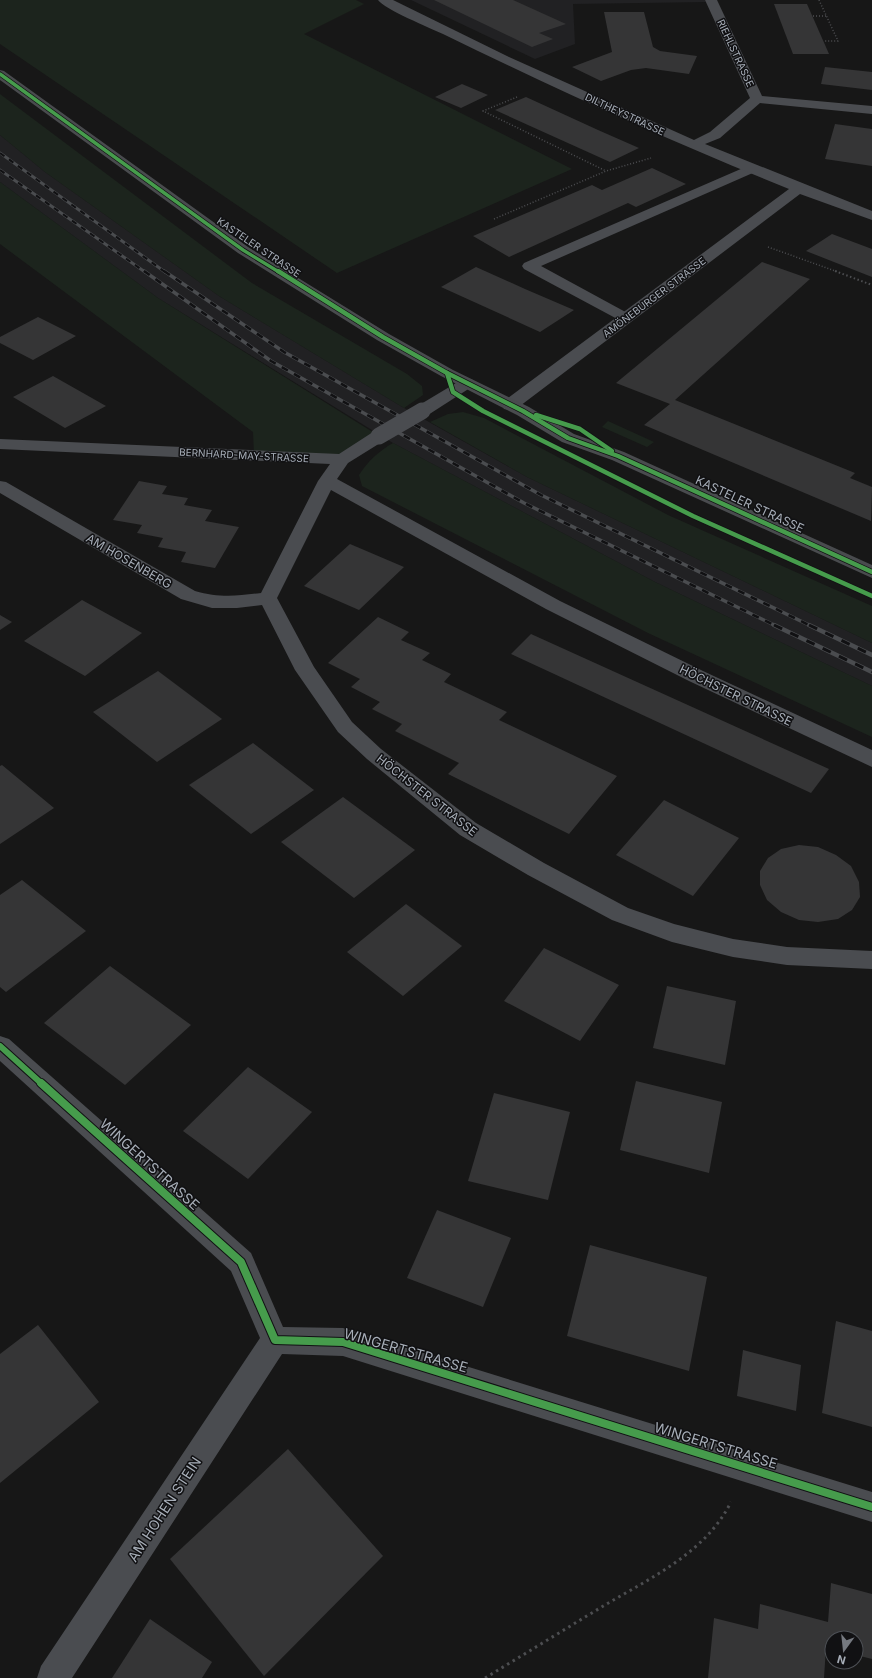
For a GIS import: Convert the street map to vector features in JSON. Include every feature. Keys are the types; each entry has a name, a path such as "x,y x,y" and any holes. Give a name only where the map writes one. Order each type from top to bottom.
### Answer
{"main road":[{"name":"KASTELER STRASSE","path":"0,74 242,250 383,337 466,383 517,408 568,438 618,456 872,572"}],"street":[{"name":"DILTHEYSTRASSE","path":"384,0 553,81 693,145 798,189 872,216"},
{"name":"RIEHLSTRASSE","path":"693,145 715,135 757,99 712,0"},
{"path":"757,99 872,110"},
{"path":"626,318 528,266 750,169"},
{"name":"AMÖNEBURGER STRASSE","path":"517,408 626,318 798,189"},
{"path":"268,598 327,481 342,459 466,383"},
{"name":"BERNHARD-MAY-STRASSE","path":"0,444 342,459"},
{"name":"HÖCHSTER STRASSE","path":"327,481 553,605 696,676 872,759"},
{"name":"AM HOSENBERG","path":"0,486 188,595 212,602 237,602 268,598"},
{"name":"HÖCHSTER STRASSE","path":"268,598 305,670 345,727 374,754 468,829 536,869 620,914 672,933 733,948 787,956 872,960"},
{"name":"WINGERTSTRASSE","path":"0,1046 241,1262 276,1340 343,1342 872,1507"},
{"name":"AM HOHEN STEIN","path":"53,1678 276,1340"}],"path":[{"path":"819,0 838,41 824,41"},
{"path":"813,16 827,16"},
{"path":"553,81 483,112 606,171"},
{"path":"494,219 606,171 693,145"},
{"path":"736,236 872,285"},
{"path":"485,1678 678,1561 708,1536 725,1514 749,1468"}],"shaded area":[{"path":"0,0 356,0 364,4 304,34 572,169 337,273 0,44"},
{"path":"411,0 705,0 706,2 573,4 575,44 535,59"},
{"path":"0,94 252,283 407,374 422,386 423,395 404,408 219,296 45,172 0,135"},
{"path":"0,135 45,172 219,296 404,408 527,477 872,643 872,686 655,582 393,443 158,298 0,182"},
{"path":"0,182 158,298 379,436 342,459 254,455 253,432 0,244"},
{"path":"463,412 484,418 668,515 872,606 872,643 527,477 430,422 448,414"},
{"path":"608,421 654,442 647,447 602,427"},
{"path":"393,443 655,582 872,686 872,737 648,633 362,486 359,475 362,470 383,449"}],"building":[{"path":"434,0 513,0 566,24 539,33 553,39 532,47"},
{"path":"774,4 807,4 829,54 793,54"},
{"path":"604,12 644,12 653,47 660,51 697,56 689,74 646,68 631,70 601,81 572,67 612,52"},
{"path":"825,67 872,72 872,90 821,84"},
{"path":"462,84 488,95 461,108 435,97"},
{"path":"526,97 639,148 610,162 495,110"},
{"path":"835,124 872,129 872,166 825,159"},
{"path":"652,168 686,184 636,207 628,203 509,257 473,236 592,185 602,190"},
{"path":"832,234 872,249 872,277 806,251"},
{"path":"762,262 810,279 675,400 855,473 850,478 872,487 871,521 644,425 670,404 616,383"},
{"path":"476,267 574,310 540,332 441,287"},
{"path":"38,317 76,336 33,360 0,343 0,337"},
{"path":"53,376 106,406 65,428 13,397"},
{"path":"139,481 167,486 162,494 188,498 184,505 212,510 205,521 239,527 215,568 181,562 186,552 158,547 163,538 137,533 142,525 113,520"},
{"path":"350,544 404,567 359,610 304,586"},
{"path":"82,600 142,633 85,676 24,641"},
{"path":"0,615 12,622 0,630"},
{"path":"378,617 409,632 401,640 430,653 422,660 451,674 444,682 507,712 499,720 617,776 569,834 448,774 459,763 395,731 402,724 372,709 380,702 351,687 360,679 328,663"},
{"path":"531,634 829,769 811,793 511,654"},
{"path":"158,671 222,719 157,762 93,712"},
{"path":"253,743 314,790 251,834 189,785"},
{"path":"2,765 54,808 0,844 0,766"},
{"path":"343,797 415,850 354,898 281,842"},
{"path":"664,800 739,838 693,896 616,855"},
{"path":"799,845 818,847 836,855 851,866 859,882 860,897 852,910 838,919 818,922 799,920 781,912 767,900 760,885 760,871 768,858 781,849"},
{"path":"22,880 86,931 6,992 0,987 0,895"},
{"path":"406,904 462,946 403,996 347,952"},
{"path":"544,948 619,985 580,1041 504,1001"},
{"path":"110,966 191,1025 125,1085 44,1023"},
{"path":"667,986 736,1001 725,1065 653,1048"},
{"path":"248,1067 312,1112 248,1179 183,1131"},
{"path":"636,1081 722,1102 709,1173 620,1150"},
{"path":"494,1093 570,1112 548,1200 468,1181"},
{"path":"437,1210 511,1238 483,1307 407,1278"},
{"path":"590,1245 707,1277 689,1371 567,1336"},
{"path":"836,1321 872,1331 872,1427 822,1413"},
{"path":"38,1325 99,1402 0,1483 0,1354"},
{"path":"743,1350 801,1365 796,1411 737,1396"},
{"path":"288,1449 383,1556 264,1676 170,1559"},
{"path":"831,1583 872,1594 872,1659 864,1657 864,1630 824,1630 824,1678 708,1678 714,1618 758,1629 760,1604 828,1622"},
{"path":"150,1619 212,1662 202,1678 112,1678"}],"railway":[{"path":"0,153 165,272"},
{"path":"0,170 145,272"},
{"path":"144,271 271,361 524,503 776,626"},
{"path":"164,271 284,352 541,495 811,626"},
{"path":"774,625 872,672"},
{"path":"809,625 872,655"}],"cycle path":[{"path":"0,74 243,250 383,337 447,373 523,411 568,438 618,456 872,572"},
{"path":"447,373 453,392 483,411 693,516 872,596"},
{"path":"536,415 580,429 612,451"},
{"path":"0,1046 241,1262 275,1340 343,1342 872,1507"}]}
